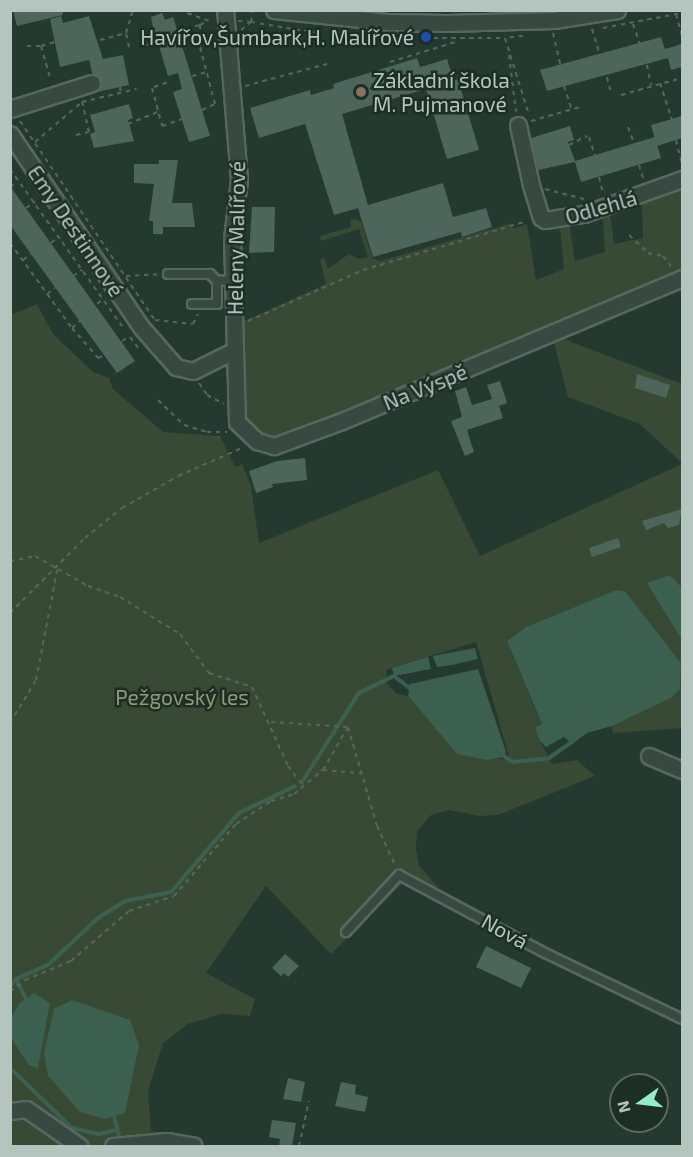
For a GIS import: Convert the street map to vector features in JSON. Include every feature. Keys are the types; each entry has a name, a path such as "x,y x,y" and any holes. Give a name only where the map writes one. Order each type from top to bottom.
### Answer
{"street":[{"name":"Heleny Malířové","path":"225,10 239,179 235,193 225,281 234,327 235,350"},
{"path":"274,10 389,22 477,16 554,20 617,10"},
{"path":"11,109 92,83"},
{"name":"Odlehlá","path":"524,123 531,185 541,217 559,219 584,214 678,174"},
{"name":"Emy Destinnové","path":"10,134 142,328"},
{"name":"Na Výspě","path":"257,441 274,446 342,421 591,319 681,278"},
{"path":"142,328 176,368 191,371 235,350 237,410 240,428 257,441"},
{"path":"649,756 682,770"},
{"path":"10,1111 26,1109 79,1146"},
{"path":"113,1146 167,1142 194,1146"}],"lane":[{"path":"168,273 210,274 225,281 217,304 195,304"},
{"path":"346,932 399,875"},
{"name":"Nová","path":"399,875 545,953 682,1020"}],"path":[{"path":"129,47 126,33 134,10"},
{"path":"251,22 253,10"},
{"path":"583,30 633,24 682,13"},
{"path":"676,14 682,37"},
{"path":"178,31 208,21"},
{"path":"242,38 241,28 251,22 318,33"},
{"path":"633,24 640,44"},
{"path":"200,25 214,104 202,110"},
{"path":"592,29 600,56"},
{"path":"544,34 563,32"},
{"path":"100,40 126,33"},
{"path":"553,33 560,64"},
{"path":"524,123 505,38 534,35"},
{"path":"390,63 465,39"},
{"path":"27,46 59,41"},
{"path":"144,46 158,41"},
{"path":"41,45 54,95"},
{"path":"508,47 524,123"},
{"path":"245,78 245,88 327,64"},
{"path":"647,65 651,86"},
{"path":"192,76 207,72"},
{"path":"607,77 611,93"},
{"path":"621,95 682,78"},
{"path":"171,81 153,87 162,126 182,119"},
{"path":"660,83 672,119"},
{"path":"564,86 572,110"},
{"path":"120,87 121,93"},
{"path":"35,142 82,102 136,89"},
{"path":"76,135 89,132 82,102"},
{"path":"524,123 580,107"},
{"path":"11,109 126,276 142,328 138,349"},
{"path":"128,124 158,112"},
{"path":"628,127 634,143"},
{"path":"569,145 588,137 595,155"},
{"path":"676,140 682,164 678,174"},
{"path":"639,165 644,180"},
{"path":"10,169 103,299 142,328 161,328"},
{"path":"599,177 603,193"},
{"path":"634,184 654,177"},
{"path":"10,187 19,181"},
{"path":"531,185 589,197"},
{"path":"596,195 613,190"},
{"path":"234,327 363,270 541,217"},
{"path":"629,235 648,253 663,256 681,278"},
{"path":"51,243 58,237"},
{"path":"10,243 72,328 98,358 105,355"},
{"path":"23,260 31,254"},
{"path":"73,276 82,270"},
{"path":"126,276 168,273"},
{"path":"47,294 55,288"},
{"path":"97,304 103,299"},
{"path":"122,341 142,328 192,324 198,320 195,304"},
{"path":"72,328 81,320"},
{"path":"191,371 207,395 237,410"},
{"path":"158,400 184,425 207,432 240,428"},
{"path":"10,613 122,508 178,476 257,441"},
{"path":"10,561 35,556 58,566 88,586 153,615 180,634 209,673 252,687 270,722 288,766 304,787"},
{"path":"10,723 36,680 58,566"},
{"path":"270,722 348,726"},
{"path":"10,992 25,980 71,961 129,911 174,896 236,824 271,801 304,787 322,770 348,726"},
{"path":"348,726 377,826 399,875"},
{"path":"322,770 362,773"},
{"path":"299,1146 309,1101"}],"green space":[{"path":"682,185 682,276 553,335 682,384 682,463 640,424 568,397 552,335 315,431 257,441 241,411 240,323 326,284 320,259 324,258 328,269 349,254 359,259 368,257 359,229 321,241 320,236 351,227 350,220 355,219 362,223 372,258 380,261 512,223 513,229 527,224 536,280 564,269 559,219 568,217 575,261 605,252 602,208 609,206 614,244 643,238 642,204"},
{"name":"Pežgovský les","path":"37,304 53,334 93,372 109,378 113,389 163,432 220,436 235,467 242,464 251,486 259,543 438,470 480,556 682,464 682,728 613,733 612,726 671,698 680,689 681,663 625,591 616,590 526,627 507,641 542,725 540,741 552,764 577,760 595,776 498,815 480,816 448,810 431,815 417,831 416,849 419,866 439,888 402,873 398,878 403,883 331,954 266,886 206,973 255,999 250,1016 221,1014 188,1024 163,1043 148,1091 151,1131 184,1136 184,1146 11,1146 11,315","holes":["476,642 510,760 457,754 408,696 397,694 387,684 386,670"]}],"shaded area":[{"path":"670,575 682,588 682,640 647,583"},
{"path":"616,590 625,591 681,663 680,689 671,698 612,726 587,733 572,744 564,737 546,747 540,741 535,728 542,724 507,641 526,627"},
{"path":"475,648 478,659 452,665 437,667 433,656"},
{"path":"428,657 431,669 394,676 392,668"},
{"path":"478,669 506,752 504,757 487,760 457,754 408,696 410,684"},
{"path":"34,993 50,1003 38,1068 29,1065 11,1038 11,1018 19,1004"},
{"path":"72,1000 130,1020 139,1045 125,1113 105,1119 80,1112 48,1076 44,1053 54,1009"}],"building":[{"path":"13,10 63,10 63,15 17,26"},
{"path":"162,13 165,20 173,17 210,136 189,142 173,92 182,89 178,73 168,76 152,23 151,17"},
{"path":"61,16 63,23 89,16 103,59 123,55 129,85 97,92 101,81 92,73 89,60 60,67 50,19"},
{"path":"661,37 665,49 682,44 682,67 671,70 668,58 547,91 540,70"},
{"path":"417,58 420,67 447,59 454,81 458,79 479,150 447,159 426,89 342,114 368,205 443,183 453,217 486,208 492,227 462,237 461,232 373,257 358,208 334,215 305,124 259,138 250,108 310,90 311,95 334,88 333,84"},
{"path":"129,104 133,118 128,120 134,141 94,148 90,134 95,132 90,115"},
{"path":"682,116 682,138 657,146 651,125"},
{"path":"570,126 574,140 568,142 575,161 655,137 661,158 581,182 575,162 538,170 531,138"},
{"path":"159,160 178,160 172,203 192,203 195,227 163,227 163,234 153,234 153,221 149,221 154,184 134,183 134,164 159,164"},
{"path":"10,186 135,361 117,373 10,225"},
{"path":"252,207 275,207 274,252 249,253"},
{"path":"637,374 670,385 666,398 635,388"},
{"path":"500,381 507,403 499,406 503,418 467,430 474,452 465,456 451,421 462,417 455,391 466,387 472,405 492,399 487,385"},
{"path":"305,458 307,480 272,484 273,487 256,493 249,471 277,461"},
{"path":"682,509 679,525 668,528 664,523 646,530 642,521"},
{"path":"618,538 621,547 592,557 589,548"},
{"path":"486,946 531,968 521,988 476,967"},
{"path":"285,954 299,966 288,977 284,973 281,976 272,968"},
{"path":"288,1078 305,1082 301,1102 283,1099"},
{"path":"341,1082 356,1085 355,1094 368,1097 365,1112 335,1106"},
{"path":"272,1120 296,1123 292,1146 279,1146 280,1139 269,1137"}],"waterway":[{"path":"302,782 359,693 394,676 412,690"},
{"path":"501,754 513,762 549,758 575,740"},
{"path":"10,986 16,979 49,964 98,918 125,901 171,892 239,813 295,786"},
{"path":"16,979 27,1001"},
{"path":"10,1068 72,1128 99,1134 117,1130"},
{"path":"113,1112 120,1140"}],"place":[{"name":"Havířov,Šumbark,H. Malířové","path":"426,37"},
{"name":"Základní škola M. Pujmanové","path":"361,92"}]}
